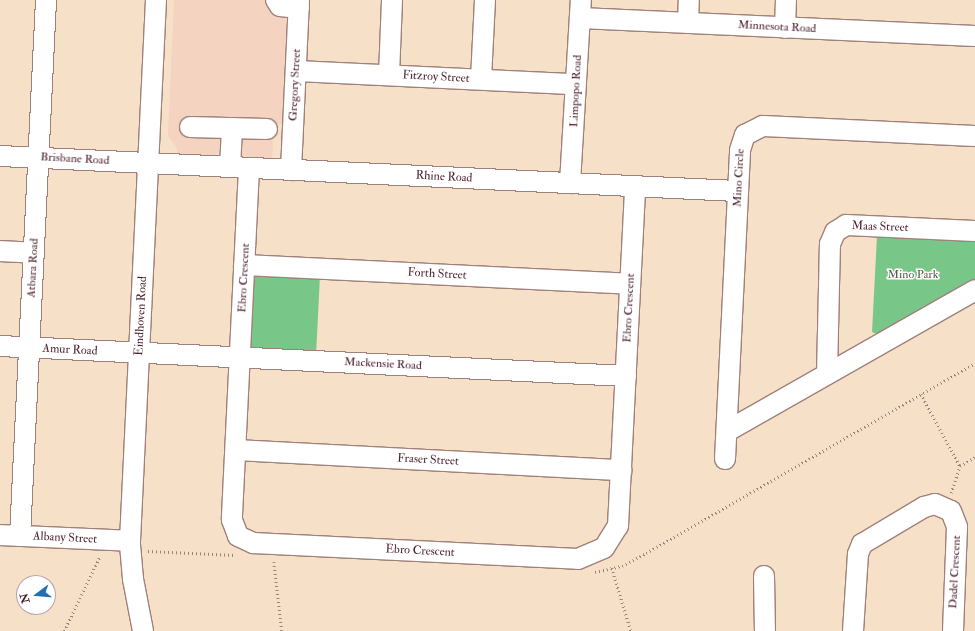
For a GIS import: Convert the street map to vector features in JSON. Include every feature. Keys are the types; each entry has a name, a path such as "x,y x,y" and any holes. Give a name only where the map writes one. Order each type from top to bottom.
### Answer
{"street":[{"name":"Atbara Road","path":"20,536 46,0"},
{"name":"Eindhoven Road","path":"143,631 130,546 156,0"},
{"path":"276,0 280,6 299,4"},
{"path":"389,75 392,0"},
{"path":"481,80 485,0"},
{"path":"688,23 689,0"},
{"path":"785,28 786,0"},
{"name":"Gregory Street","path":"291,170 299,4"},
{"name":"Minnesota Road","path":"580,9 688,23 975,36"},
{"name":"Limpopo Road","path":"570,183 580,9"},
{"name":"Fitzroy Street","path":"296,71 576,84"},
{"path":"190,126 267,129"},
{"name":"Mino Circle","path":"725,459 729,430 740,145 745,135 756,127 975,136"},
{"name":"Ebro Crescent","path":"232,128 240,167 244,265 233,526 247,542 578,559 604,548 618,526 635,186"},
{"name":"Brisbane Road","path":"0,156 149,163"},
{"name":"Rhine Road","path":"149,163 738,191"},
{"name":"Maas Street","path":"827,374 830,244 835,232 846,225 975,231"},
{"path":"0,251 34,252"},
{"name":"Forth Street","path":"244,265 630,284"},
{"path":"729,430 975,290"},
{"name":"Amur Road","path":"0,346 139,354"},
{"name":"Mackensie Road","path":"139,354 626,376"},
{"name":"Fraser Street","path":"236,450 621,470"},
{"path":"853,631 858,554 862,544 924,506 935,504 946,508"},
{"name":"Dadel Crescent","path":"946,508 954,516 957,527 953,631"},
{"name":"Albany Street","path":"0,535 106,540 130,546"},
{"path":"764,576 765,631"}],"path":[{"path":"588,573 612,569 646,553 975,363"},
{"path":"921,394 960,466"},
{"path":"946,508 960,466 975,457"},
{"path":"64,631 90,583 106,540"},
{"path":"130,546 243,556"},
{"path":"604,548 631,631"},
{"path":"281,558 273,558 282,631"}],"shaded area":[{"path":"174,0 290,0 284,124 274,124 272,160 242,159 240,151 220,150 213,158 177,156 177,148 168,136"}],"green space":[{"name":"Mino Park","path":"877,236 975,242 975,280 879,335 872,332"},
{"path":"255,274 320,275 316,356 257,352 250,348 249,282"}]}
